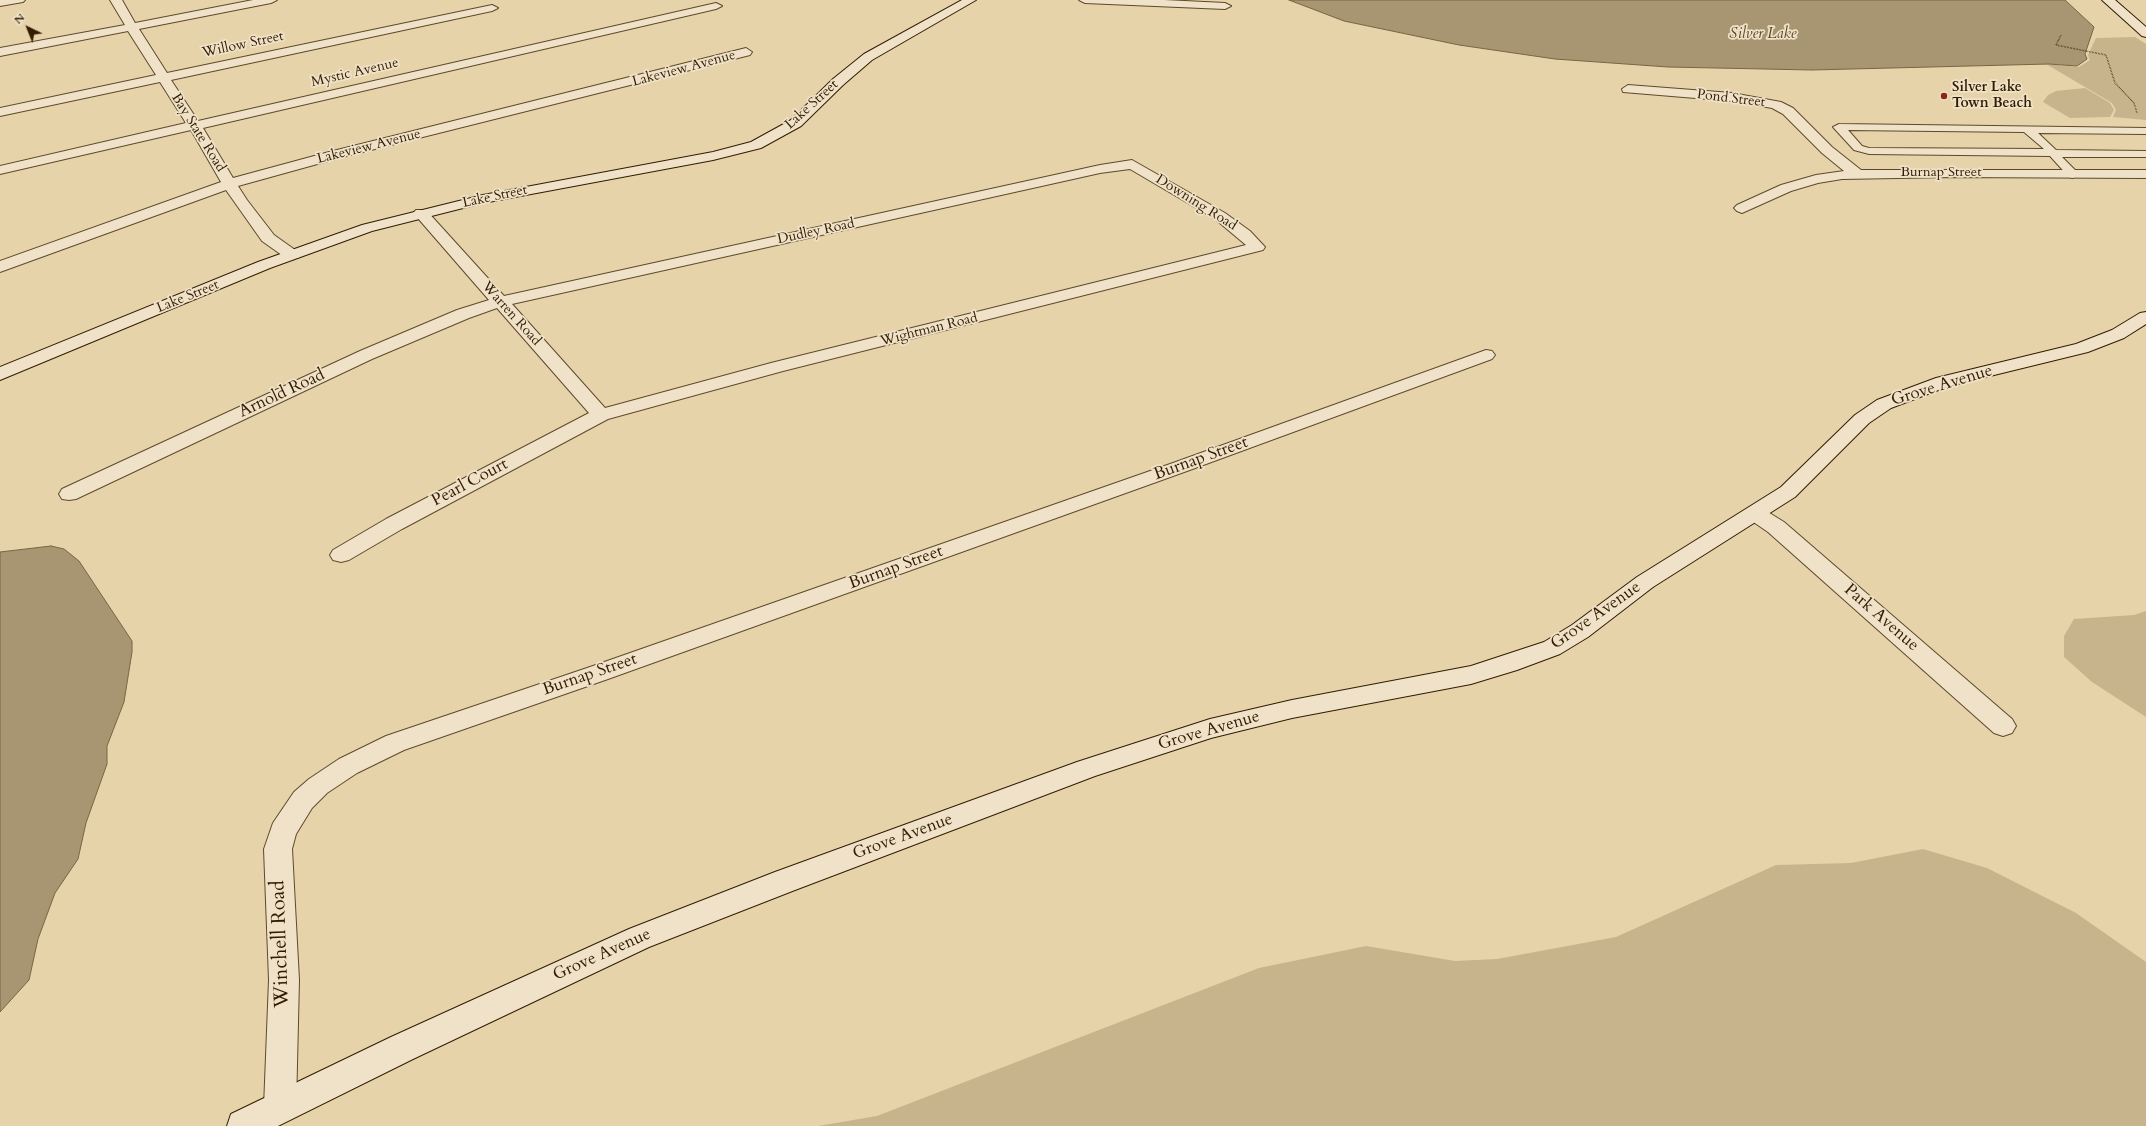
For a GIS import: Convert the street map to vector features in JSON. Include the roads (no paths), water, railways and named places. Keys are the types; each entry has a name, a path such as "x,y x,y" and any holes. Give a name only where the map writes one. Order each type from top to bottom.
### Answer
{"street":[{"path":"0,3 19,0"},
{"name":"Bay State Road","path":"116,0 195,126 240,202 268,238 292,255"},
{"path":"0,52 271,0"},
{"name":"Lake Street","path":"0,374 292,255 350,234 421,213 515,192 713,156 756,144 779,134 796,123 838,82 868,57 970,0"},
{"path":"1085,0 1225,6"},
{"path":"2108,0 2146,33"},
{"name":"Mystic Avenue","path":"0,170 716,6"},
{"name":"Willow Street","path":"0,112 492,8"},
{"name":"Lakeview Avenue","path":"0,267 229,184 342,153 746,52"},
{"name":"Pond Street","path":"1628,89 1732,97 1776,105 1788,111 1827,150 1857,174"},
{"name":"Downing Road","path":"1132,164 1220,216 1244,234 1257,247"},
{"name":"Dudley Road","path":"499,302 1132,164"},
{"name":"Burnap Street","path":"1742,208 1774,192 1804,183 1828,177 1857,174 2146,174"},
{"name":"Warren Road","path":"421,213 601,415"},
{"name":"Wightman Road","path":"601,415 778,367 1257,247"},
{"name":"Arnold Road","path":"69,494 373,352 457,316 499,302"},
{"name":"Grove Avenue","path":"243,1126 459,1021 639,938 785,881 1086,769 1176,739 1243,720 1292,709 1470,675 1533,656 1552,648 1580,631 1645,582 1756,514 1800,481 1862,419 1884,404 1915,391 1943,382 2082,348 2118,334 2146,316"},
{"name":"Burnap Street","path":"312,792 356,762 395,743 599,673 1180,467 1486,355"},
{"name":"Pearl Court","path":"341,555 394,524 601,415"},
{"name":"Park Avenue","path":"1756,514 1776,527 2003,726"},
{"name":"Winchell Road","path":"280,1107 284,980 277,854 281,835 288,822 312,792"}],"lane":[{"path":"2146,131 1844,125 1839,127 1858,148 1865,151 2146,154"},
{"path":"1945,127 1973,152"},
{"path":"2027,129 2073,174"}],"water":[{"name":"Silver Lake","path":"1289,0 2065,0 2094,27 2085,54 2087,59 2077,66 2049,64 1812,70 1668,67 1555,59 1459,45 1344,21"},
{"path":"51,546 64,549 79,561 132,641 132,652 124,702 107,746 107,764 86,823 78,859 55,893 38,939 29,980 0,1012 0,552"}],"place":[{"name":"Silver Lake Town Beach","path":"1944,96"}]}
